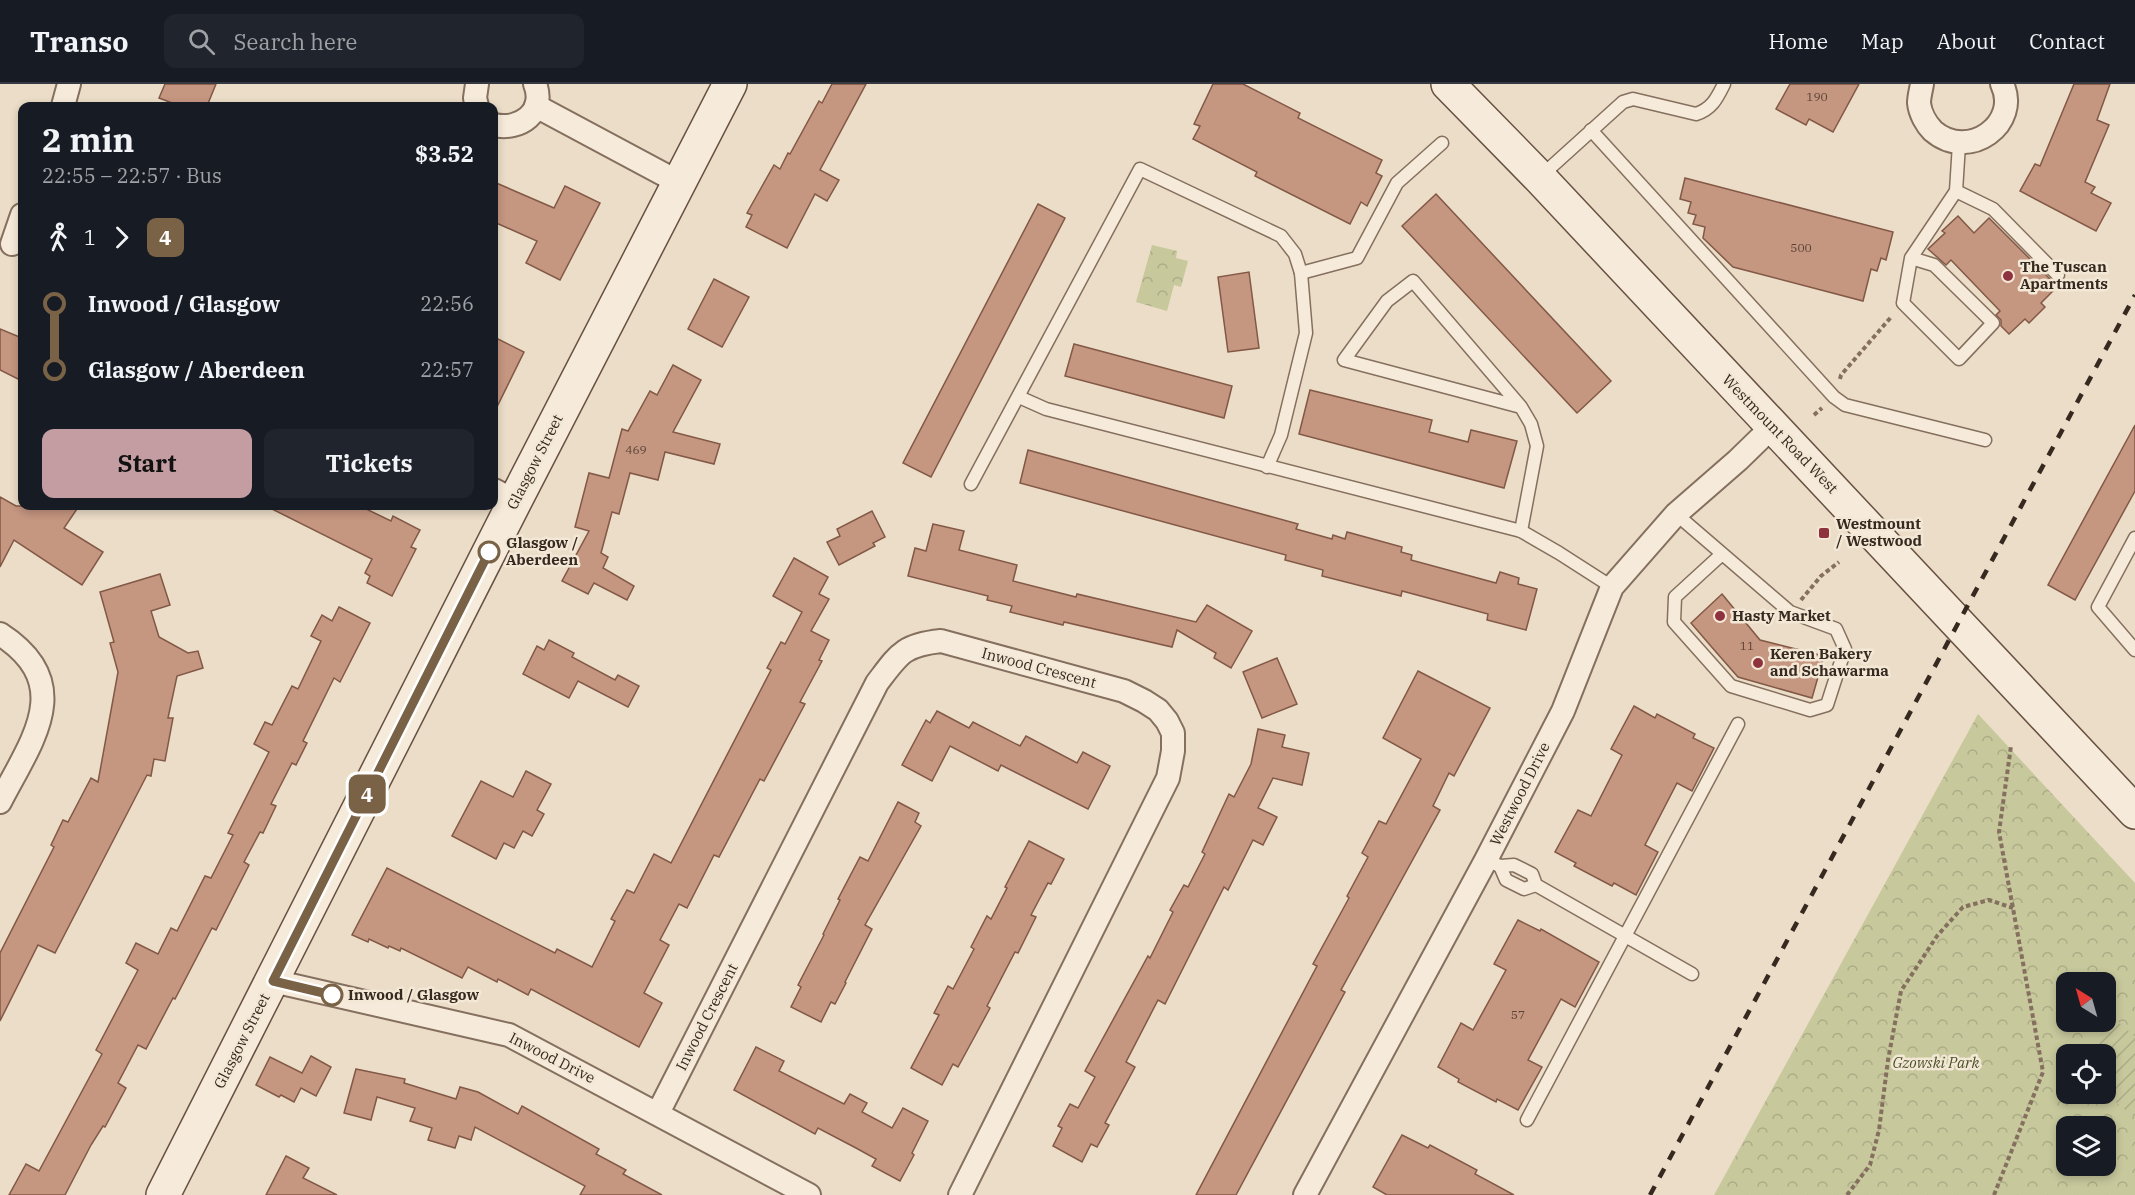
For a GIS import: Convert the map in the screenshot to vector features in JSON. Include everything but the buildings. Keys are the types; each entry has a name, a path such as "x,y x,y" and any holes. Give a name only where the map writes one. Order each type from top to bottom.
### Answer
{"street":[{"path":"476,102 477,84"},
{"name":"Glasgow Street","path":"504,495 730,84"},
{"name":"Westmount Road West","path":"1448,84 1539,177 2135,812"},
{"path":"1922,84 1919,104 1926,124 1943,139 1959,144 1978,141 1994,129 2004,112 2006,93 2002,84"},
{"path":"498,126 517,125 527,120 535,95 678,182"},
{"path":"11,245 18,226"},
{"name":"Westwood Drive","path":"1305,1195 1493,863 1563,711 1612,587 1676,514 1773,426"},
{"name":"Glasgow Street","path":"163,1195 273,981 497,510"},
{"path":"0,634 28,658 39,676 44,703 34,735 0,802"},
{"name":"Inwood Crescent","path":"658,1113 877,683 898,654 922,643 941,641 1124,691 1158,710 1167,721 1173,733 1173,751 1168,778 960,1195"},
{"name":"Inwood Drive","path":"273,981 509,1035 809,1195"}],"lane":[{"path":"1539,177 1618,106 1633,99 1696,114 1703,112 1714,103 1724,84"},
{"path":"1591,130 1834,397 1845,405 1985,440"},
{"path":"1301,273 1357,258 1397,183 1442,143"},
{"path":"1911,258 1934,265 1993,323 1959,359 1903,303 1911,258 1956,191 1959,144"},
{"path":"971,484 1140,169 1281,237 1295,254 1301,273 1305,333 1281,435 1267,466"},
{"path":"1956,191 1994,209 2058,275"},
{"path":"1521,407 1344,360 1387,301 1413,281 1521,407 1531,424 1537,446 1521,531"},
{"path":"1018,397 1046,409 1521,531 1612,587"},
{"path":"1676,514 1790,612 1836,629 1845,649 1827,705 1810,710 1731,686 1674,622 1675,597 1722,554"},
{"path":"2135,538 2098,607 2135,650"},
{"path":"1527,1120 1738,724"},
{"path":"1493,863 1506,880 1524,889 1536,885 1692,974"}],"path":[{"path":"1834,397 1841,375 1903,303"},
{"path":"1790,612 1821,576 1839,562"},
{"path":"1994,1195 2043,1072 1999,832 2011,746"},
{"path":"1847,1195 1870,1165 1879,1130 1887,1060 1901,991 1937,936 1963,907 1989,900 2013,908"}],"green space":[{"path":"1152,245 1177,251 1176,258 1188,261 1181,287 1174,285 1167,311 1136,302"},
{"name":"Gzowski Park","path":"1978,714 2135,883 2135,1195 1714,1195"},
{"path":"2116,1020 2135,1037 2135,1118 2116,1102 2116,1044 2091,1044 2102,1032 2116,1032"}],"railway":[{"path":"1650,1195 2135,295"}],"bus line":[{"name":"4","path":"332,995 273,981 489,552"}],"place":[{"name":"The Tuscan Apartments","path":"2008,276"},
{"name":"Westmount / Westwood","path":"1824,533"},
{"name":"Glasgow / Aberdeen","path":"489,552"},
{"name":"Hasty Market","path":"1720,616"},
{"name":"Keren Bakery and Schawarma","path":"1758,663"},
{"name":"Inwood / Glasgow","path":"332,995"}]}
